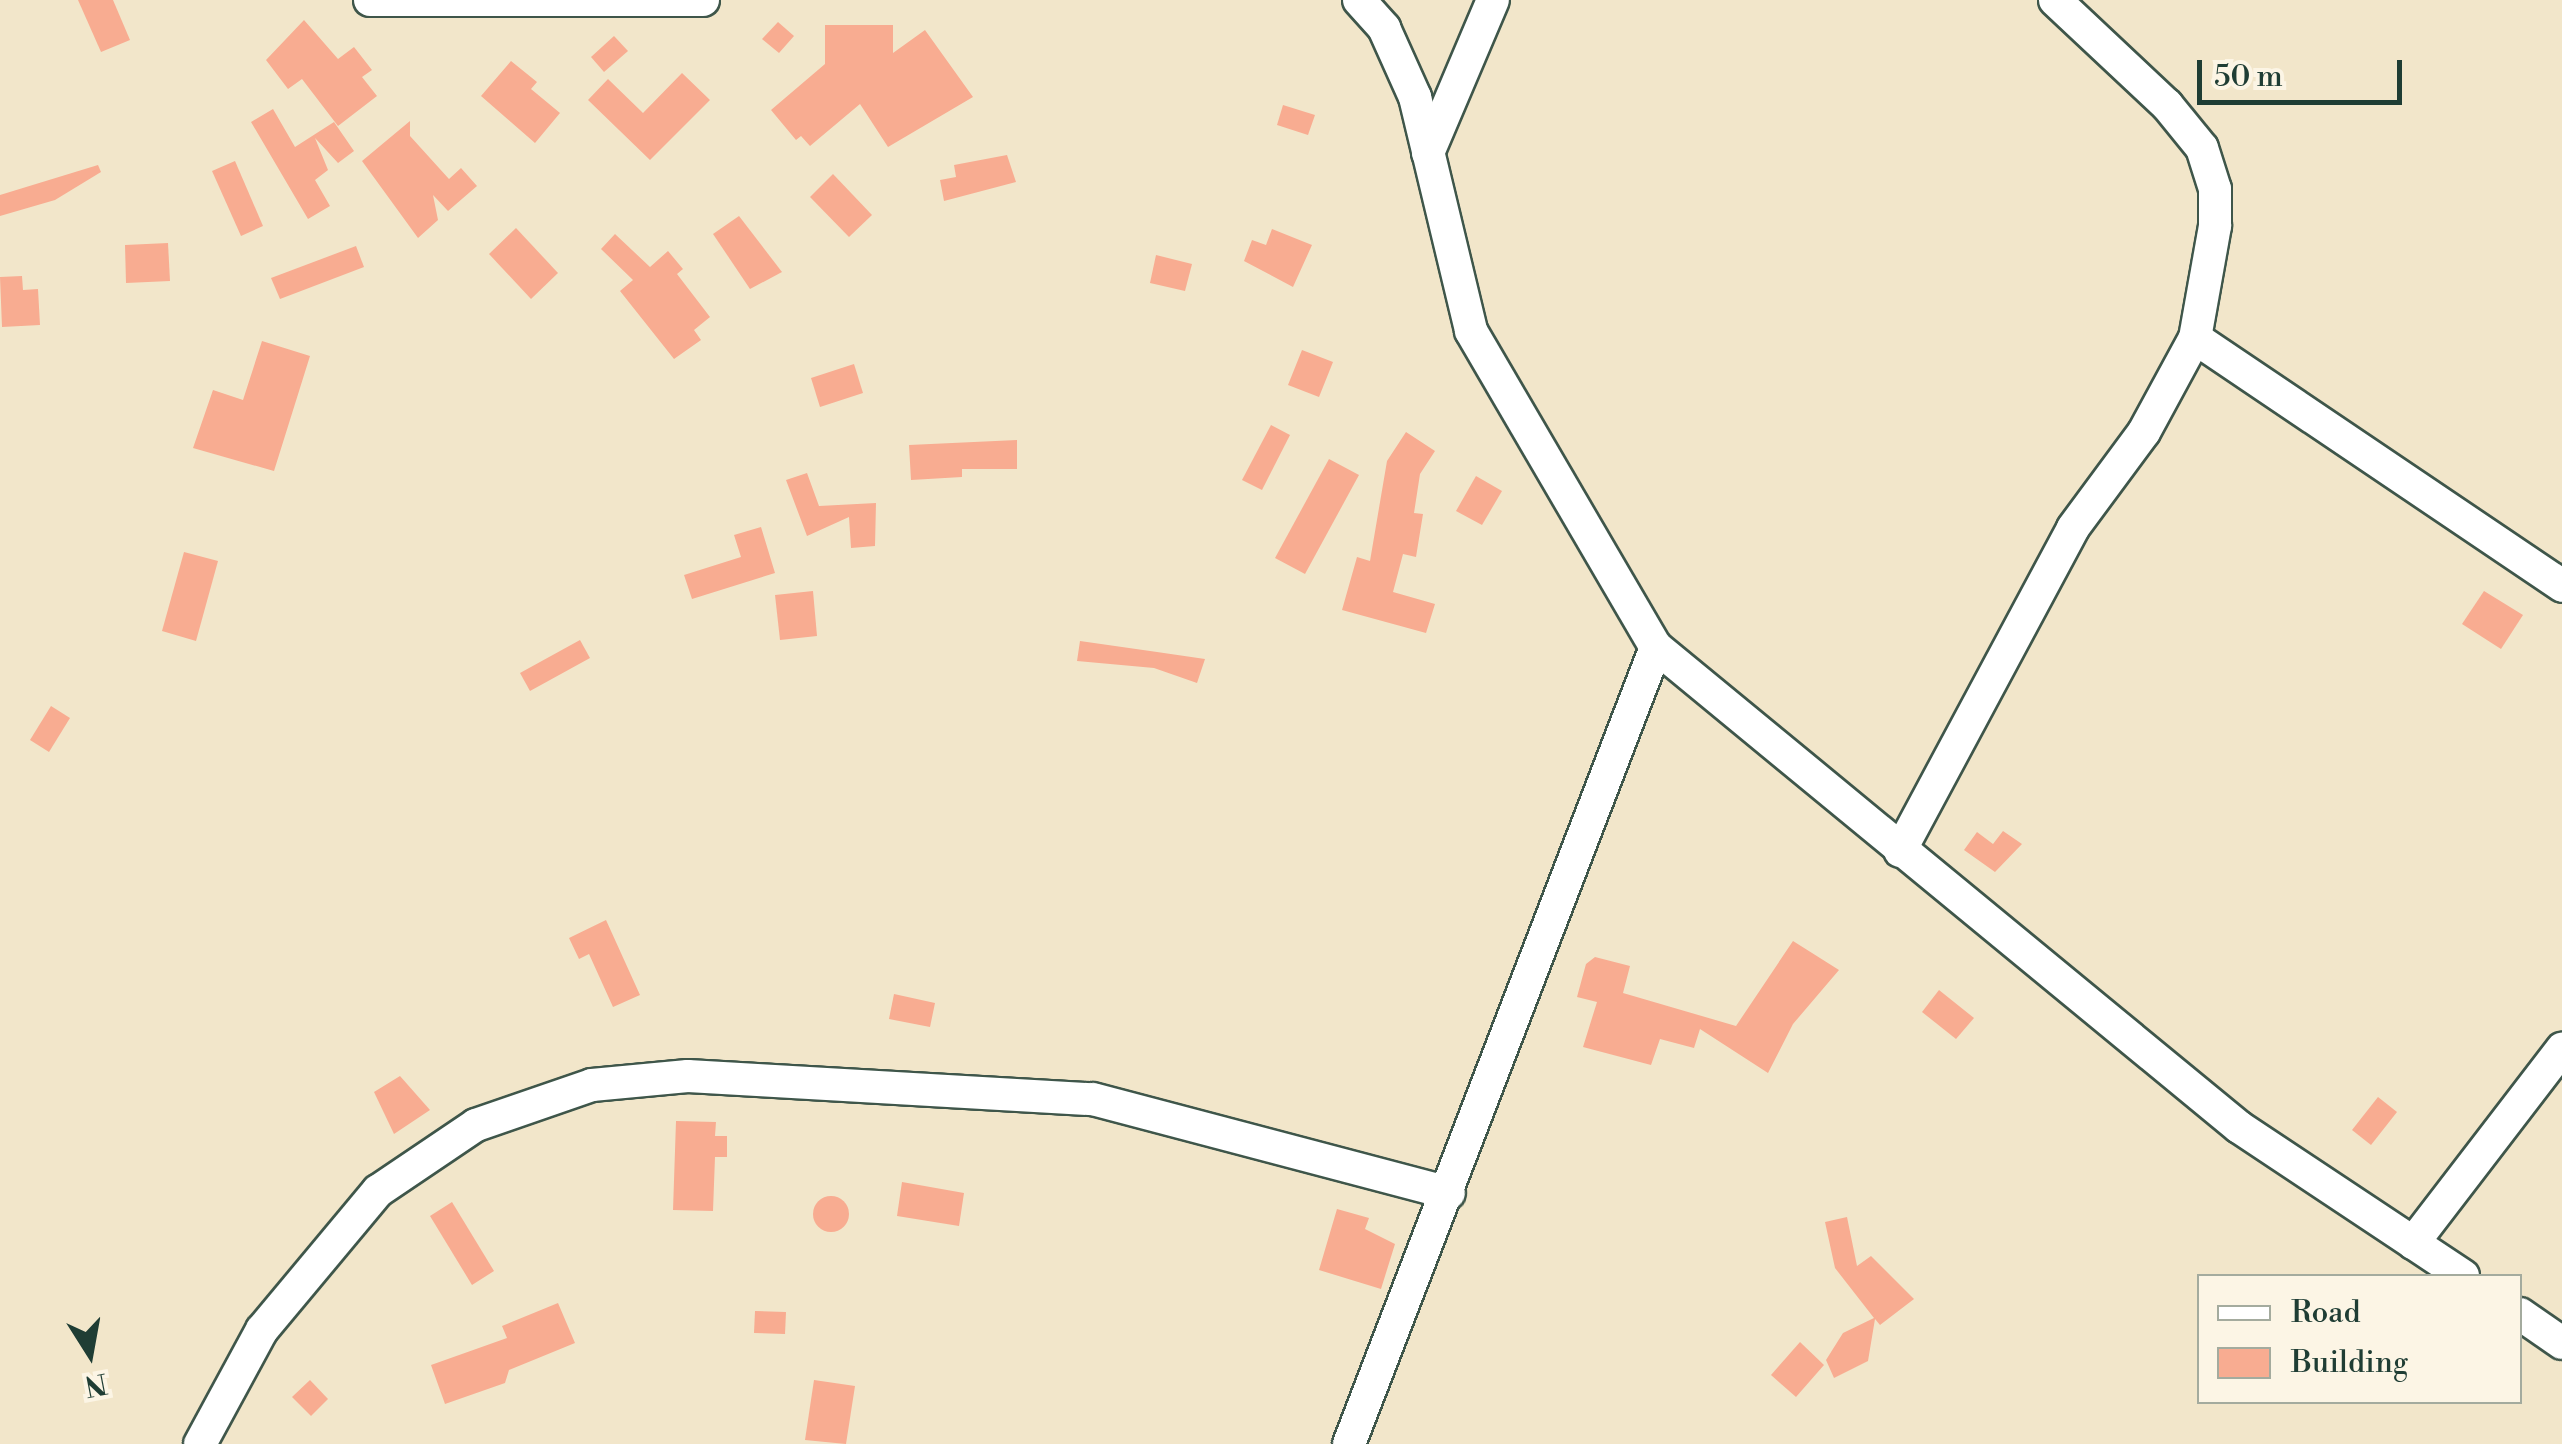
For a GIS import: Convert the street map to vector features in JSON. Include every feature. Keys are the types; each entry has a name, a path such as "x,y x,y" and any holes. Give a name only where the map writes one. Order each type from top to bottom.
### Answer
{"street":[{"path":"370,0 702,0"},
{"path":"1359,0 1384,28 1415,97 1472,331 1656,647 2239,1128 2460,1274"},
{"path":"1428,154 1493,0"},
{"path":"1900,852 2064,544 2144,432 2196,338 2215,226 2214,189 2202,148 2167,105 2055,0"},
{"path":"2196,338 2562,586"},
{"path":"1350,1444 1656,647"},
{"path":"2413,1243 2562,1049"},
{"path":"200,1444 262,1330 378,1191 476,1125 592,1085 688,1076 1093,1099 1449,1193"},
{"path":"2522,1315 2562,1343"}],"building":[{"path":"78,0 113,0 130,40 101,52"},
{"path":"304,20 338,59 354,47 372,70 362,77 377,96 338,126 302,79 288,89 266,60"},
{"path":"778,22 794,36 779,53 762,39"},
{"path":"825,25 893,25 893,53 925,30 973,97 888,147 860,104 810,146 801,136 796,140 771,110 825,64"},
{"path":"614,36 628,51 604,72 591,57"},
{"path":"511,61 537,82 531,89 560,113 535,143 481,96"},
{"path":"682,73 710,100 650,160 588,100 608,79 643,113"},
{"path":"1283,105 1315,115 1308,135 1277,125"},
{"path":"273,109 295,147 334,122 354,151 338,163 315,138 328,170 315,180 330,206 308,219 251,122"},
{"path":"410,121 410,136 449,179 461,168 477,186 448,211 433,195 438,220 418,238 362,161"},
{"path":"1007,155 1016,182 944,201 940,180 956,177 954,165"},
{"path":"235,161 263,226 241,236 212,171"},
{"path":"98,165 101,172 55,200 0,216 0,195"},
{"path":"833,174 872,215 849,237 810,197"},
{"path":"739,216 782,272 750,289 713,234"},
{"path":"516,228 558,273 531,299 489,254"},
{"path":"1272,229 1312,245 1293,287 1244,261 1252,240 1266,245"},
{"path":"615,234 650,267 668,251 683,269 677,274 710,317 694,330 701,340 674,359 620,291 633,280 601,249"},
{"path":"168,243 170,281 126,283 125,245"},
{"path":"356,246 364,267 280,299 271,278"},
{"path":"1156,255 1192,264 1185,291 1150,283"},
{"path":"22,276 23,290 38,289 40,325 2,327 0,277"},
{"path":"262,341 310,356 274,471 193,448 213,390 243,400"},
{"path":"1302,350 1333,362 1319,397 1288,385"},
{"path":"854,364 863,393 820,407 811,378"},
{"path":"1271,425 1290,435 1262,490 1242,480"},
{"path":"1406,432 1435,451 1420,474 1414,513 1423,514 1416,557 1403,554 1393,592 1435,604 1426,633 1342,610 1357,557 1370,561 1387,461"},
{"path":"1017,440 1017,469 962,469 962,477 911,480 909,445"},
{"path":"1329,459 1359,475 1305,574 1275,558"},
{"path":"807,473 819,506 876,503 875,546 851,548 849,517 807,536 786,480"},
{"path":"1476,476 1502,491 1482,525 1456,511"},
{"path":"761,527 775,573 692,599 684,575 741,557 734,535"},
{"path":"184,552 218,561 196,641 162,631"},
{"path":"813,591 817,636 780,640 775,595"},
{"path":"2484,591 2523,615 2501,649 2462,624"},
{"path":"580,640 590,658 530,691 520,673"},
{"path":"1080,641 1205,659 1197,683 1154,668 1077,661"},
{"path":"51,706 70,718 49,752 30,740"},
{"path":"2003,831 2022,844 1995,872 1964,850 1977,832 1993,844"},
{"path":"606,920 640,995 613,1007 589,954 579,959 569,938"},
{"path":"1793,941 1839,970 1793,1024 1768,1073 1700,1029 1694,1048 1660,1039 1651,1065 1583,1047 1597,1002 1577,997 1586,964 1595,957 1630,966 1623,993 1736,1026"},
{"path":"1939,990 1974,1018 1956,1039 1922,1012"},
{"path":"894,994 935,1003 930,1027 889,1019"},
{"path":"400,1076 430,1110 394,1134 374,1092"},
{"path":"2378,1097 2397,1112 2371,1145 2352,1130"},
{"path":"676,1121 716,1122 715,1136 727,1136 727,1157 715,1157 713,1211 673,1210"},
{"path":"902,1182 964,1193 959,1226 897,1216"},
{"path":"831,1196 844,1201 849,1214 844,1227 831,1232 818,1227 813,1214 818,1201"},
{"path":"452,1202 494,1271 472,1285 430,1216"},
{"path":"1337,1209 1369,1218 1365,1229 1395,1244 1381,1289 1319,1270"},
{"path":"1847,1217 1857,1266 1871,1256 1914,1299 1880,1325 1875,1319 1868,1361 1834,1378 1826,1360 1843,1333 1874,1318 1835,1268 1825,1222"},
{"path":"558,1303 575,1343 509,1370 505,1383 445,1404 431,1365 507,1338 502,1326"},
{"path":"755,1311 786,1312 785,1334 754,1333"},
{"path":"1800,1342 1824,1365 1796,1397 1771,1375"},
{"path":"310,1380 328,1399 311,1416 292,1397"},
{"path":"814,1380 855,1386 846,1444 805,1440"}]}
